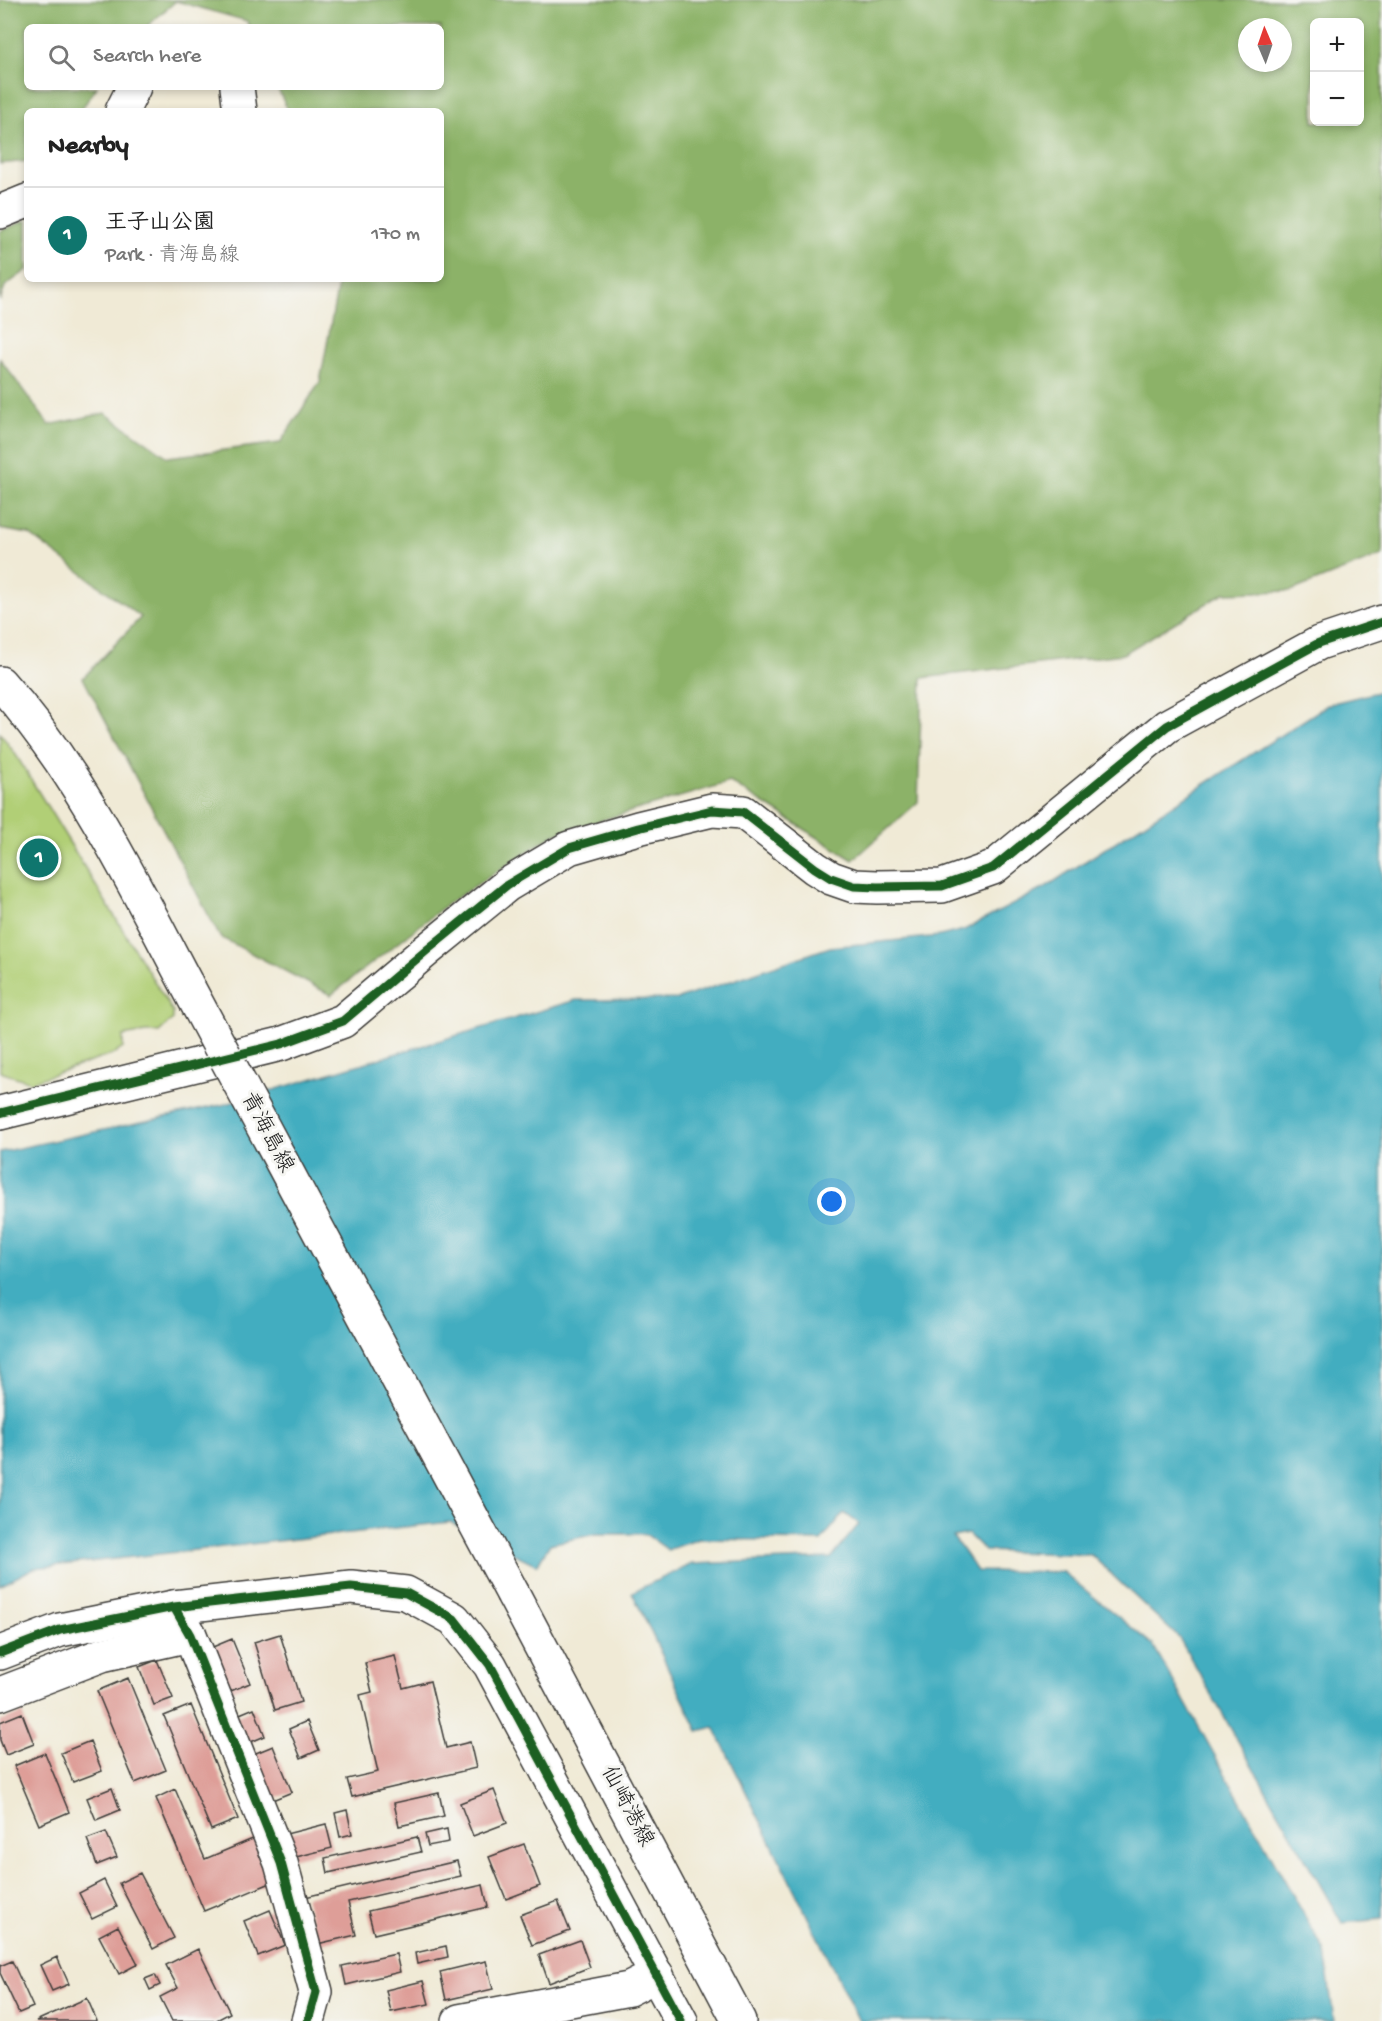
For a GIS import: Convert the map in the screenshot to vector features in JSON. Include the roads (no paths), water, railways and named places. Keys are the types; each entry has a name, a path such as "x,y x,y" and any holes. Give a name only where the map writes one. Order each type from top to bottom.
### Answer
{"street":[{"path":"124,108 132,90"},
{"path":"237,90 240,108"},
{"path":"0,212 24,202"},
{"path":"0,1113 281,1044 343,1021 507,885 570,848 638,828 712,810 743,812 815,868 831,878 855,886 942,886 993,868 1167,726 1319,643 1382,622"},
{"name":"青海島線","path":"0,683 28,715 102,824 513,1594"},
{"path":"0,1653 60,1630 182,1621 351,1587 406,1593 454,1619 490,1665 681,2021"},
{"name":"仙崎港線","path":"513,1594 739,2021"},
{"path":"0,1694 182,1621"},
{"path":"182,1621 281,1863 316,1992 303,2020"},
{"path":"459,2021 629,1989 657,1975"}],"water":[{"path":"1382,691 1382,1919 1342,1923 1179,1638 1091,1555 985,1551 968,1534 953,1537 977,1571 1063,1572 1153,1645 1325,1952 1334,2021 859,2021 714,1727 698,1731 632,1592 692,1564 831,1558 859,1524 844,1513 821,1541 699,1539 668,1550 645,1534 596,1534 550,1544 537,1565 450,1522 34,1568 0,1586 0,1152 226,1104 576,1000 678,999 830,947 940,936 964,930 1044,888 1329,704"}],"place":[{"name":"王子山公園","path":"39,858"}]}
